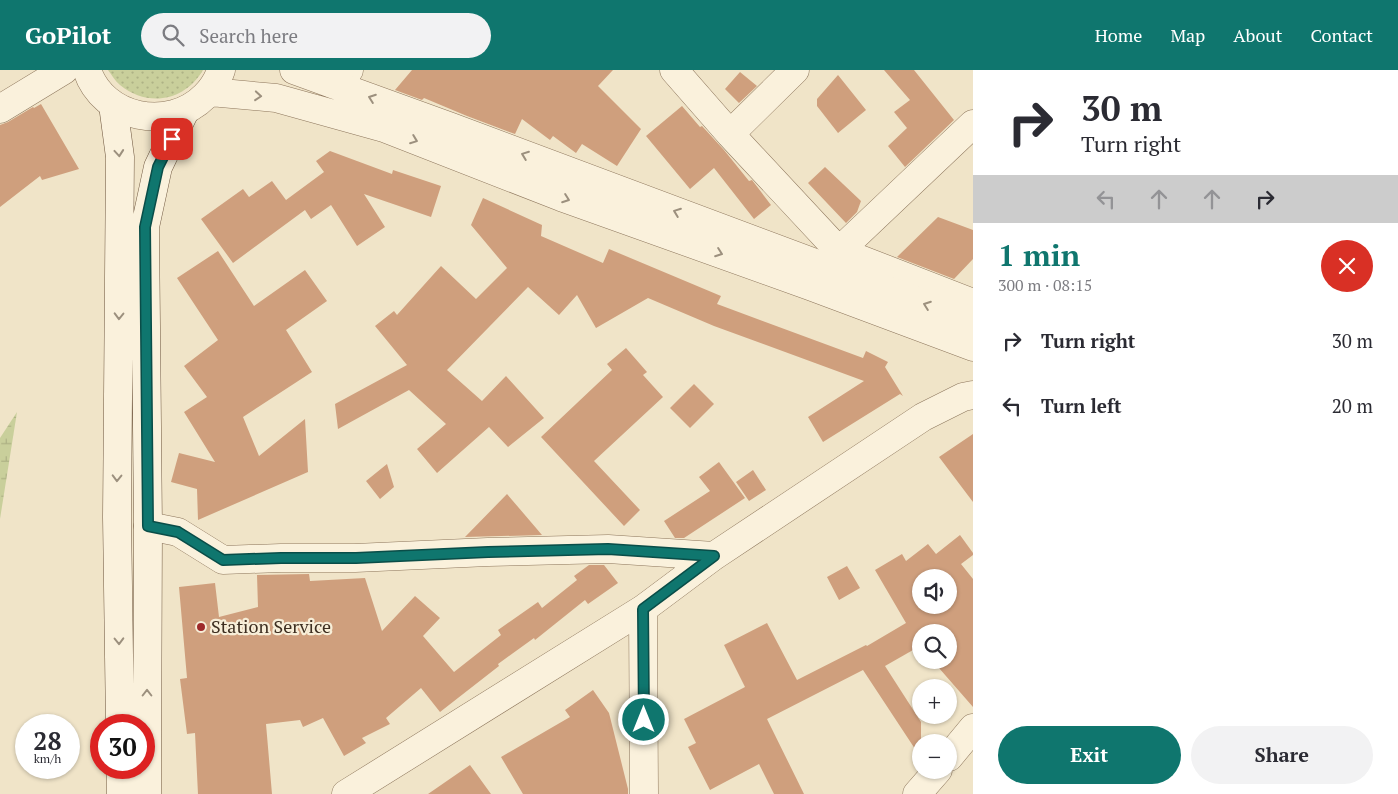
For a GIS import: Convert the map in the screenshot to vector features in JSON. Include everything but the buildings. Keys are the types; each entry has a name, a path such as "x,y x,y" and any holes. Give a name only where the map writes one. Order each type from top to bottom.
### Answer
{"street":[{"path":"0,109 64,70"},
{"path":"87,70 99,93 113,105 136,115 161,118 185,111 198,103 215,81 384,128 561,197 810,286 973,347"},
{"path":"294,70 341,77 832,259 973,303"},
{"path":"674,70 730,134 832,259 973,322"},
{"path":"730,134 795,70"},
{"path":"113,105 120,157 117,517 120,714"},
{"path":"147,794 148,526 145,227 158,167 185,111"},
{"path":"832,259 973,124"},
{"path":"346,794 643,609 714,556 923,417 963,397 973,395"},
{"path":"148,526 178,532 223,560 356,558 608,549 714,556"},
{"path":"643,609 644,794"},
{"path":"957,747 973,728"},
{"path":"121,779 121,794"},
{"path":"917,794 930,779"}],"green space":[{"path":"108,70 203,70 186,89 165,98 154,99 142,97 131,92 118,83"},
{"path":"17,412 0,519 0,438"}],"place":[{"name":"Station Service","path":"201,627"}],"route":[{"path":"172,139 158,167 145,227 148,526 178,532 223,560 356,558 608,549 714,556 643,609 644,720"}]}
